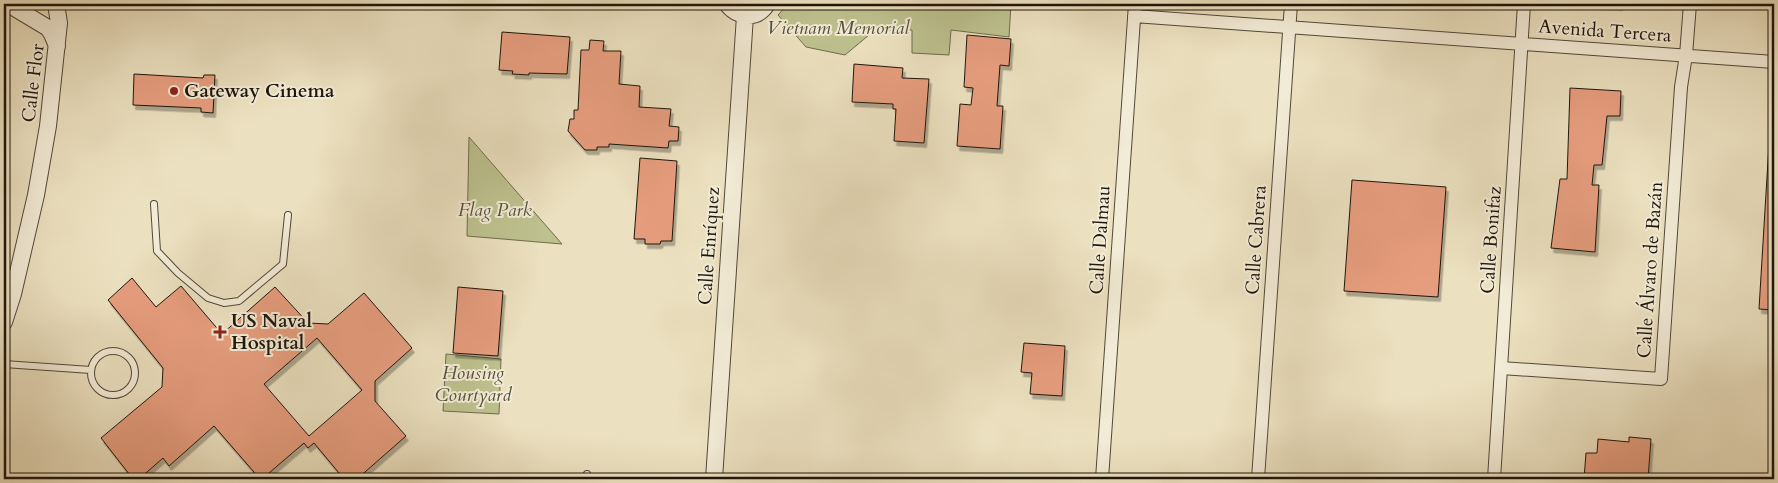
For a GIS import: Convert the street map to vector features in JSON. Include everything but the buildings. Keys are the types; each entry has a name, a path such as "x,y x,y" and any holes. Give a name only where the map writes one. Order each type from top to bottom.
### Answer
{"street":[{"path":"8,4 48,28 57,46"},
{"name":"Calle Flor","path":"4,322 13,294 36,195 48,126 59,23 56,4"},
{"name":"Calle Flor","path":"59,23 67,4"},
{"path":"727,4 738,14 745,16 759,13 767,4"},
{"name":"Calle Cabrera","path":"1258,479 1290,4"},
{"name":"Calle Bonifaz","path":"1494,479 1524,4"},
{"name":"Calle Álvaro de Bazán","path":"1501,368 1661,379 1681,87 1686,55 1690,4"},
{"name":"Avenida Tercera","path":"1135,10 1289,27 1774,62"},
{"name":"Calle Dalmau","path":"1102,479 1135,10"},
{"name":"Calle Enríquez","path":"714,479 745,16"}],"lane":[{"path":"154,204 157,251 178,273 208,298 224,303 239,301 283,264 288,215"},
{"path":"110,351 118,352 124,354 133,366 134,380 125,391 111,395 104,394 93,384 91,370 93,363 98,357 110,351"},
{"path":"4,364 91,370"}],"green space":[{"name":"Vietnam Memorial","path":"788,4 1011,4 1009,37 951,30 949,55 912,53 912,30 875,30 845,55 806,47 778,15"},
{"name":"Flag Park","path":"469,137 562,244 467,236"},
{"name":"Housing Courtyard","path":"446,354 501,359 499,414 443,411"}],"place":[{"name":"Gateway Cinema","path":"174,91"},
{"name":"US Naval Hospital","path":"220,332"}]}
